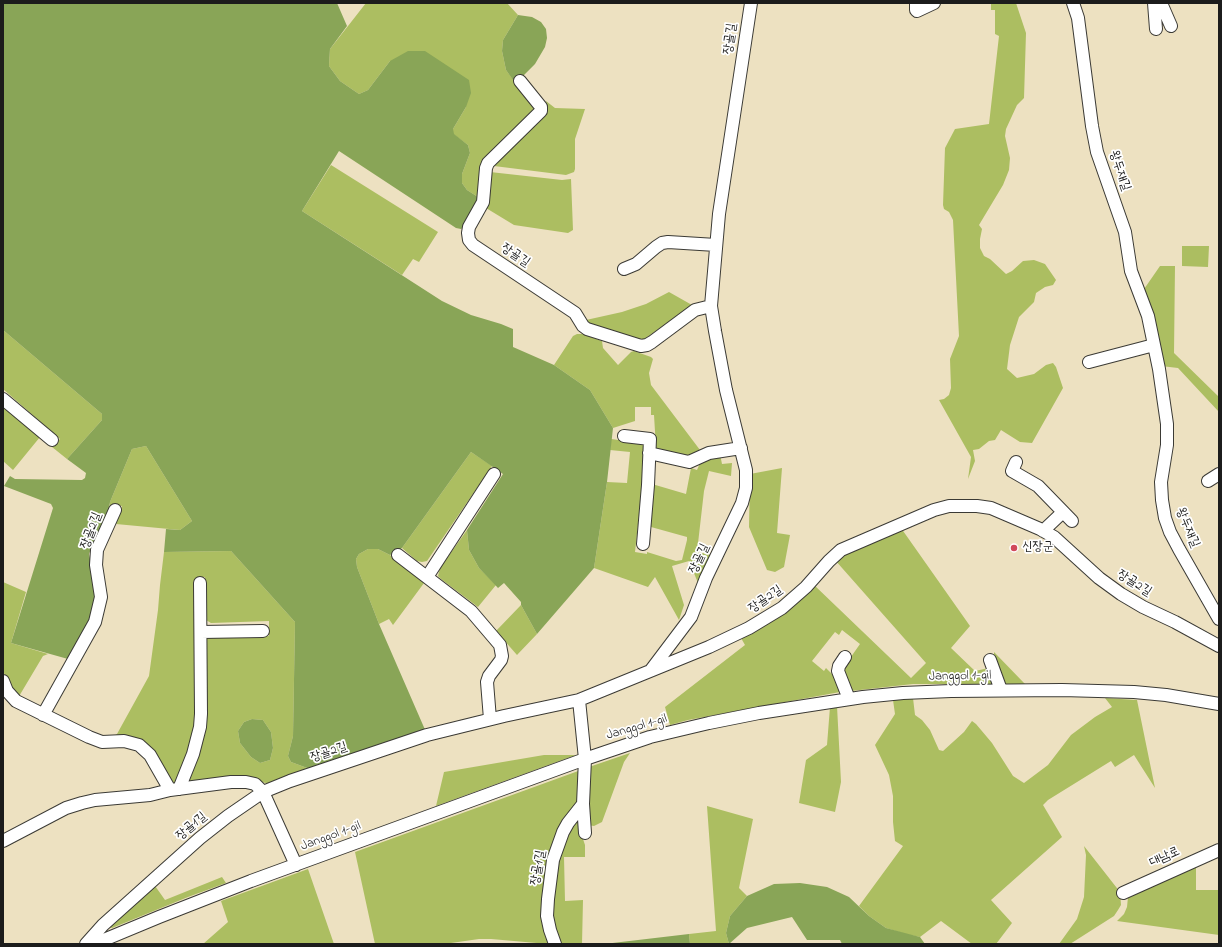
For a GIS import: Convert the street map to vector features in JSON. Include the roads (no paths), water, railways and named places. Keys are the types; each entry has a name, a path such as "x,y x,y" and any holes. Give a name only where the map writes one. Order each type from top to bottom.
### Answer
{"street":[{"name":"장골길","path":"650,672 691,617 706,578 742,502 746,488 746,470 726,390 712,306 719,214 751,3"},
{"path":"916,3 917,11 934,3"},
{"name":"왕두재길","path":"1073,3 1078,18 1092,126 1097,152 1125,232 1131,271 1148,316 1164,399 1167,424 1166,445 1160,482 1165,518 1176,544 1219,619"},
{"path":"1154,3 1156,29"},
{"path":"1161,3 1171,26"},
{"name":"장골길","path":"520,81 540,107 540,111 488,163 486,168 483,202 469,227 469,240 473,245 575,313 583,326 587,329 641,346 652,342 695,310 712,306"},
{"path":"624,269 636,264 662,243 668,242 716,245"},
{"path":"1089,362 1154,345"},
{"path":"3,399 52,440"},
{"path":"624,436 650,439 643,544"},
{"path":"649,453 689,462 718,450 741,448"},
{"path":"1016,462 1012,471 1038,486 1072,521"},
{"path":"427,577 494,474"},
{"path":"1208,481 1219,474"},
{"name":"장골2길","path":"263,792 290,781 427,735 490,719 579,700 650,672 749,628 788,602 806,587 829,560 841,550 934,510 949,506 963,505 991,508 1043,531 1054,537 1100,578 1121,594 1219,646"},
{"name":"장골2길","path":"43,715 95,622 102,598 96,565 97,550 115,510"},
{"path":"1043,531 1063,512"},
{"path":"398,555 471,611 500,645 502,656 501,660 488,678 490,719"},
{"path":"175,790 194,754 200,727 200,583"},
{"path":"201,632 263,631"},
{"path":"845,657 838,670 849,699"},
{"path":"990,660 1001,690"},
{"path":"3,681 7,691 16,702 96,740 107,742 117,740 139,745 150,755 175,790"},
{"name":"Janggol 1-gil","path":"94,944 158,917 296,865 585,759 650,737 709,723 759,713 849,699 903,693 1001,690 1134,692 1166,695 1219,704"},
{"path":"579,700 585,759 583,804 585,833"},
{"path":"3,841 66,808 82,803 96,800 150,795 231,782 246,782 256,784 263,792 296,865"},
{"name":"장골1길","path":"86,944 103,925 200,838 228,816 263,792"},
{"name":"장골1길","path":"555,944 550,930 548,916 548,899 553,860 568,822 583,804"},
{"name":"대남로","path":"1123,893 1219,850"}],"place":[{"name":"신장군","path":"1014,548"}]}
